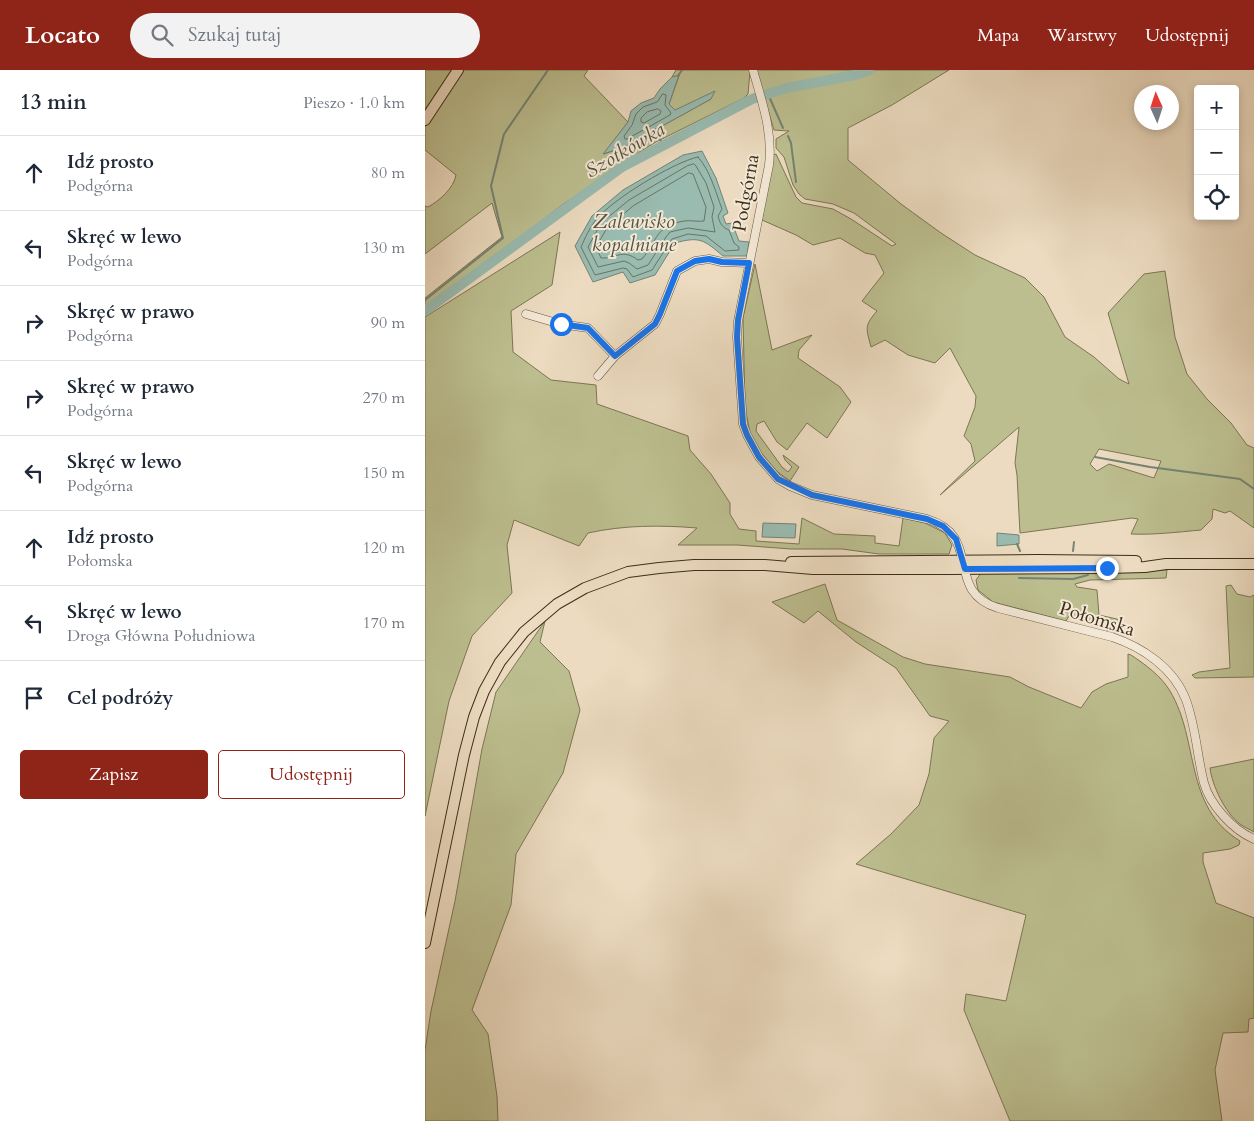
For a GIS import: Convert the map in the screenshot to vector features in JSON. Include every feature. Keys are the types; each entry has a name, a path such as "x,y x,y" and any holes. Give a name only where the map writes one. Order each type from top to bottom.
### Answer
{"main road":[{"path":"425,120 458,70"},
{"path":"425,943 464,755 474,717 491,678 506,654 543,614 569,596 592,584 625,573 673,566 765,565 814,561 964,565 1113,560 1166,564 1254,564"}],"street":[{"name":"Podgórna","path":"753,70 769,126 771,148 739,314 737,337 743,424 759,457 778,479 806,493 898,513"},
{"path":"598,376 615,356 655,324 677,271 695,261 709,259 722,262 749,263"},
{"path":"526,314 561,324 588,328 615,356"},
{"name":"Połomska","path":"898,513 933,521 947,529 958,543 971,590 984,603 1127,642 1148,654 1166,670 1186,699 1204,785 1228,822 1240,832 1254,839"}],"green space":[{"path":"425,70 452,70 425,112"},
{"path":"461,70 588,70 584,76 628,122 604,154 624,147 711,99 675,110 669,104 679,76 672,77 676,70 750,71 748,94 744,98 638,153 562,205 425,310 425,298 502,237 492,203 425,254 425,206 428,207 445,194 455,180 456,175 425,150 425,127"},
{"path":"756,70 949,70 892,105 848,128 848,160 901,204 941,233 975,255 1025,278 1044,297 1065,337 1094,357 1119,379 1129,384 1108,313 1144,274 1165,271 1175,337 1187,374 1207,399 1231,423 1247,445 1254,448 1254,528 1230,511 1225,513 1213,509 1212,519 1201,530 1158,534 1131,534 1138,519 1132,518 1020,533 1015,463 1019,427 940,495 975,461 971,444 964,436 975,407 976,396 950,348 935,363 908,355 885,340 871,347 867,328 877,311 862,301 884,273 875,255 865,253 840,238 813,245 762,220 773,155 776,154 796,197 802,203 833,209 892,246 896,244 854,213 833,204 805,199 799,194 793,185 784,157 776,148 776,139 789,131 774,130","holes":["1099,449 1161,461 1154,478 1109,464 1097,471 1090,464"]},
{"path":"560,232 552,285 511,311 513,352 551,380 596,385 597,404 688,436 690,450 711,474 730,503 730,514 739,529 756,531 756,541 799,544 802,518 834,534 875,536 875,543 899,546 903,518 925,523 945,533 952,545 949,554 879,554 842,549 678,545 697,528 656,526 615,528 588,533 579,546 514,520 507,545 512,593 472,636 449,701 425,816 425,317"},
{"path":"755,264 772,350 812,335 799,350 798,358 840,387 851,402 827,438 807,423 787,450 777,442 764,421 757,424 756,431 782,467 788,472 792,467 783,455 799,467 790,481 775,470 759,450 750,433 745,407 743,318"},
{"path":"1167,570 1166,578 1090,580 1075,584 1077,587 1097,590 1099,615 1121,620 1118,633 1106,630 1105,623 1101,623 1098,627 1069,616 1066,621 993,602 978,590 976,580 981,573"},
{"path":"825,584 837,620 903,657 925,664 1010,677 1029,687 1081,708 1092,692 1106,684 1128,677 1128,654 1148,667 1170,691 1186,731 1195,772 1209,810 1222,827 1240,841 1239,845 1230,849 1203,853 1203,862 1216,903 1254,918 1254,1018 1249,1019 1248,1032 1223,1033 1215,1070 1222,1121 1010,1121 964,1010 966,994 1006,1001 1026,915 856,864 891,834 919,805 929,774 934,738 949,721 930,716 896,668 856,642 818,611 804,623 772,602"},
{"path":"1231,585 1237,594 1250,597 1254,595 1254,677 1195,678 1192,675 1199,672 1230,668 1226,586"},
{"path":"545,621 540,642 569,671 580,710 563,773 516,854 511,905 472,1010 488,1034 497,1096 498,1121 425,1121 425,1050 431,1011 455,901 482,749 496,692"},
{"path":"1254,759 1254,832 1234,819 1224,806 1216,790 1210,768"}],"water":[{"name":"Zalewisko kopalniane","path":"679,75 669,104 675,110 715,91 711,99 624,147 603,154 628,122 631,111 641,103 654,98 672,77"},
{"name":"Zalewisko kopalniane","path":"702,151 716,178 728,213 723,216 726,224 732,223 739,241 749,242 747,256 723,256 711,246 701,241 683,241 675,243 655,275 630,283 623,272 593,282 575,246 592,216 623,190 683,155"},
{"path":"763,523 796,524 795,538 762,537"},
{"path":"997,533 1019,535 1019,544 997,546"}],"waterway":[{"path":"425,300 503,238 491,186 504,134 548,70"},
{"path":"678,76 682,70"},
{"name":"Szotkówka","path":"425,311 622,167 752,99 787,88 855,75 869,70"},
{"path":"768,94 783,128"},
{"path":"656,129 663,146"},
{"path":"788,136 791,143 796,182"},
{"path":"624,147 630,163"},
{"path":"1095,457 1150,467 1240,479 1254,489"},
{"path":"1073,551 1074,542"},
{"path":"1017,544 1020,551"},
{"path":"1019,578 1073,579 1088,575"}],"route":[{"path":"561,324 588,328 615,356 655,324 677,271 695,261 709,259 738,264 749,263 741,300 737,337 741,412 743,424 752,446 778,479 812,495 927,519 938,523 951,532 956,539 965,569 1107,568"}]}
